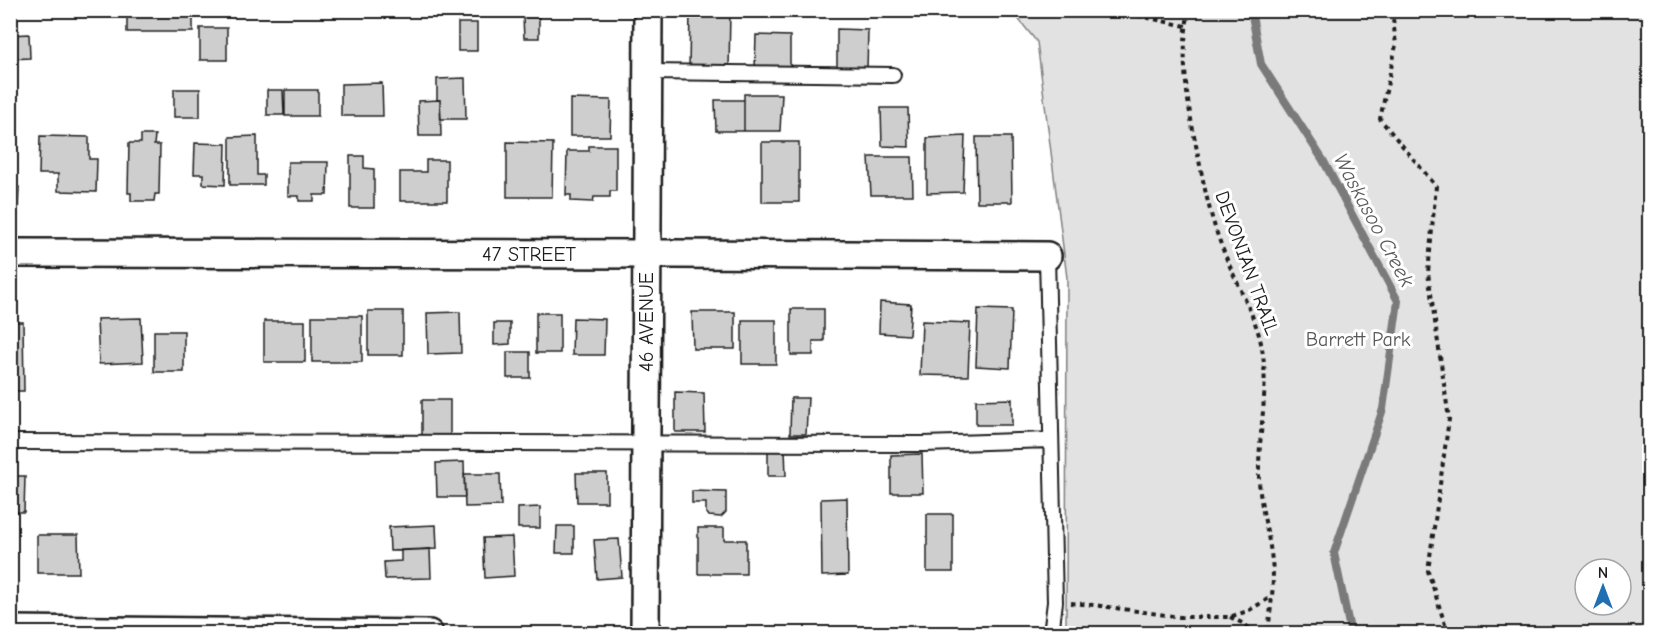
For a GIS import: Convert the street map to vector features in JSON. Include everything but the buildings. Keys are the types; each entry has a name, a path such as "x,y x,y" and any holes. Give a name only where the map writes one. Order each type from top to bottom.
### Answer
{"street":[{"name":"46 AVENUE","path":"645,633 648,10"},
{"name":"47 STREET","path":"10,253 1047,256"},
{"path":"10,630 429,633"}],"lane":[{"path":"648,72 893,75"},
{"path":"1047,256 1055,602 1052,633"},
{"path":"10,442 924,444 1051,440"}],"path":[{"path":"1111,10 1186,26"},
{"name":"DEVONIAN TRAIL","path":"1189,10 1186,26 1186,86 1205,194 1214,227 1255,324 1263,353 1266,382 1259,458 1259,491 1272,560 1273,578 1268,633"},
{"path":"1392,10 1396,45 1380,119 1436,186 1428,273 1449,419 1428,571 1448,633"},
{"path":"1094,605 1180,617 1229,617 1248,611 1271,596"},
{"path":"1229,617 1256,633"}],"green space":[{"name":"Barrett Park","path":"1012,11 1649,11 1649,633 1066,633 1067,278 1037,42"}],"waterway":[{"name":"Waskasoo Creek","path":"1251,10 1261,64 1323,160 1398,301 1383,409 1334,553 1351,634"}]}
